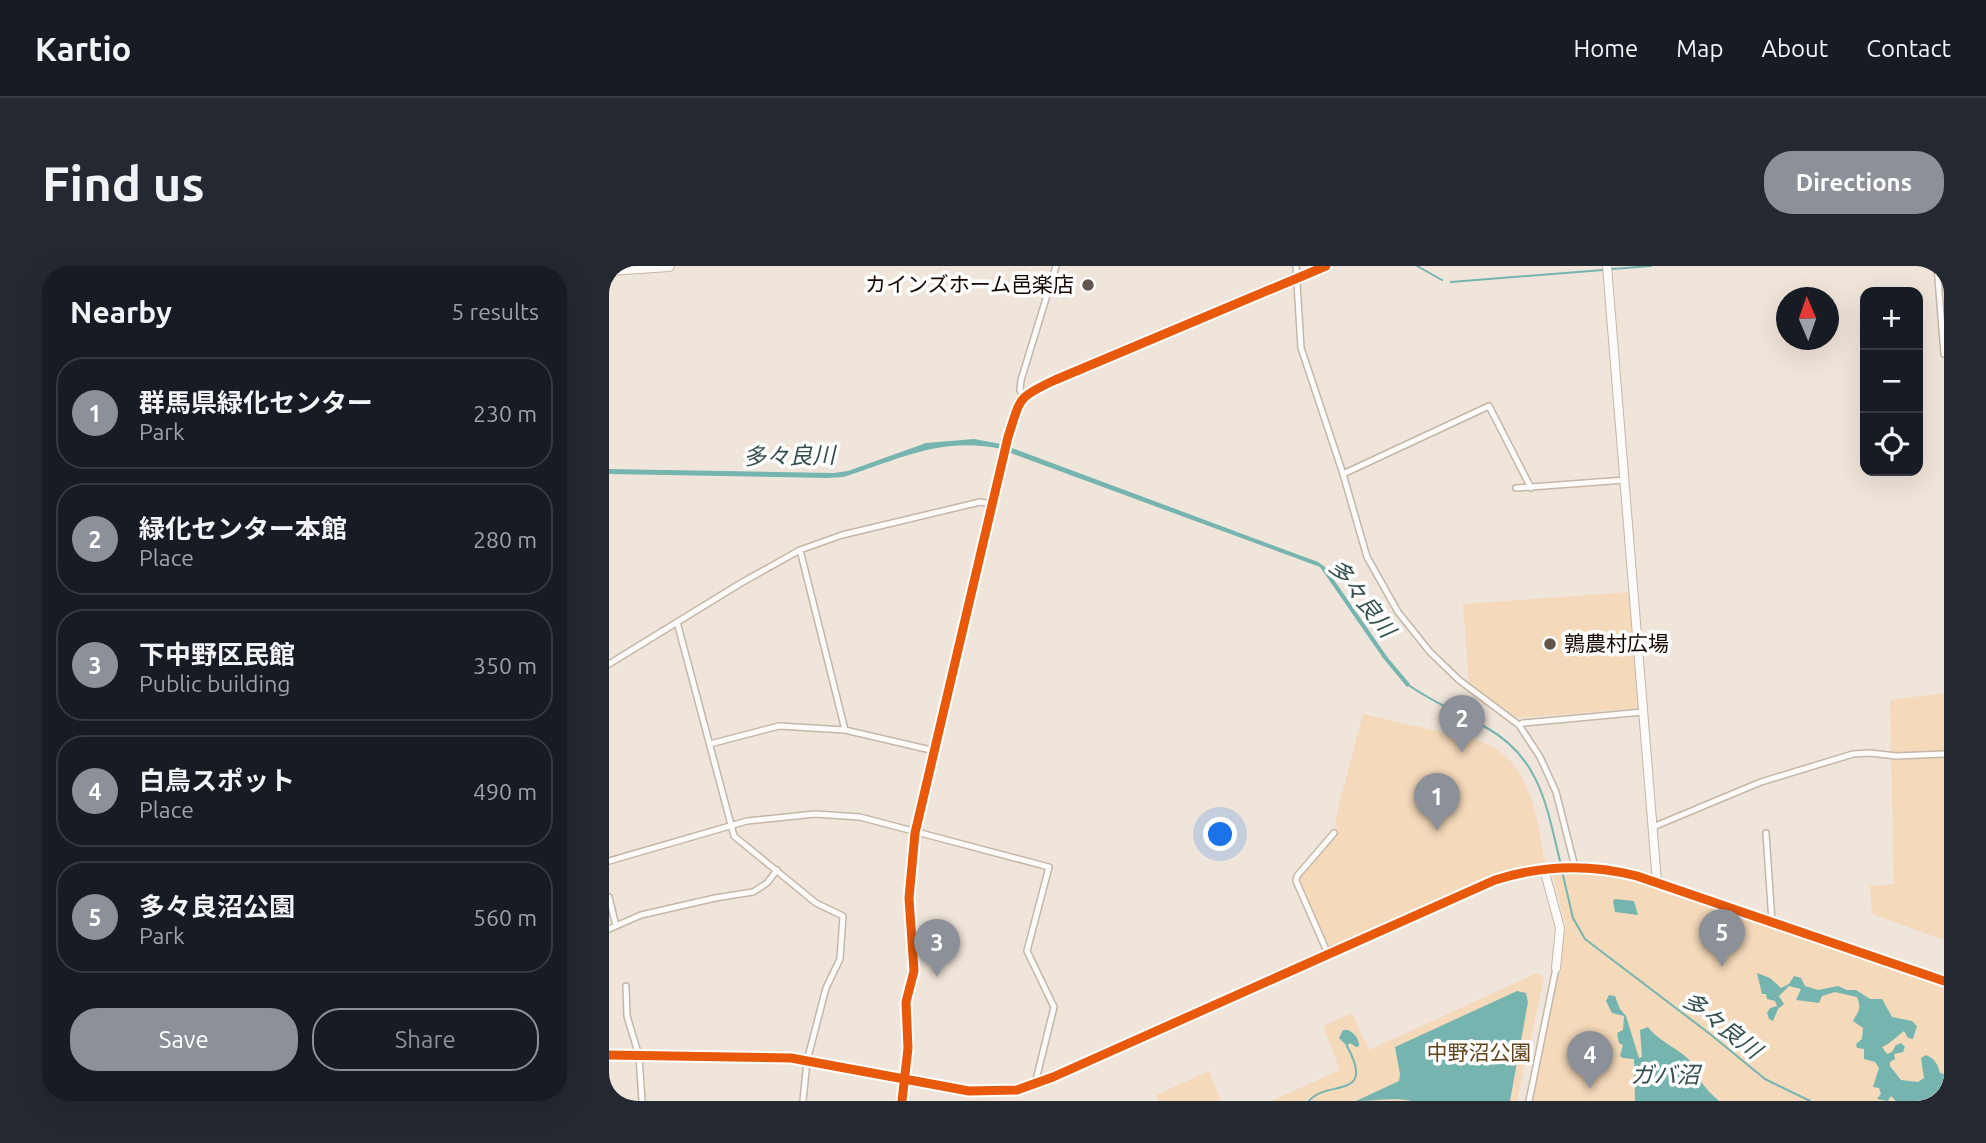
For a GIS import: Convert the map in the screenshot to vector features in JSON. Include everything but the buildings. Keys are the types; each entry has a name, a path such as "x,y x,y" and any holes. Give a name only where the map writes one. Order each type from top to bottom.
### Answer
{"highway":[{"path":"609,270 669,266"}],"street":[{"path":"1023,397 1020,390 1021,380 1056,266"},
{"path":"1296,266 1301,348 1367,556 1398,612 1445,668 1519,725 1546,765 1573,867"},
{"path":"902,1101 908,1048 906,1002 914,971 909,898 915,834 1015,412 1023,397 1055,380 1326,266"},
{"path":"1607,266 1657,883"},
{"path":"1937,266 1944,354"},
{"path":"1343,474 1489,406 1531,488"},
{"path":"1516,488 1625,480"},
{"path":"609,664 800,550 842,535 980,502 993,504"},
{"path":"800,550 845,730"},
{"path":"677,622 734,836 816,902 843,916 840,959 826,988 807,1060 803,1101"},
{"path":"1519,725 1643,712"},
{"path":"710,744 779,726 845,730 935,751"},
{"path":"1653,827 1761,782 1853,754 1944,754"},
{"path":"609,861 747,821 791,816 845,815 1049,867 1027,951 1054,1007 1035,1084"},
{"path":"1328,954 1296,881 1297,876 1333,832"},
{"path":"1766,833 1772,922"},
{"path":"609,1055 781,1057 969,1091 1017,1090 1495,880 1548,869 1573,867 1620,872 1657,883 1944,981"},
{"path":"1529,1101 1556,968 1560,928 1548,869"},
{"path":"609,929 641,915 753,892 767,883 777,870"},
{"path":"609,897 616,926"},
{"path":"627,986 627,1016 639,1056 642,1101"}],"green space":[{"name":"鶉農村広場","path":"1630,592 1639,708 1517,718 1469,683 1463,604"},
{"path":"1944,693 1944,940 1872,914 1870,886 1894,884 1890,700"},
{"path":"1363,714 1480,741 1511,761 1529,792 1545,863 1491,876 1328,948 1299,881 1336,835 1336,817"},
{"path":"1582,872 1624,879 1653,888 1944,987 1944,1101 1531,1101 1566,926 1552,873"},
{"name":"中野沼公園","path":"1537,973 1544,978 1517,1101 1271,1101 1340,1070 1324,1029 1325,1025 1352,1013 1369,1050"},
{"path":"1209,1071 1221,1101 1158,1101 1156,1095"}],"water":[{"path":"974,439 1001,444 1318,562 1325,567 1388,658 1410,684 1407,687 1383,658 1320,567 997,448 976,445 937,448 900,457 843,477 609,474 609,469 834,473 848,471 926,443"},
{"path":"1615,899 1634,901 1638,915 1615,912"},
{"path":"1757,973 1770,978 1781,988 1789,984 1794,976 1801,978 1805,986 1818,990 1838,986 1856,990 1870,999 1882,999 1892,1017 1912,1021 1917,1026 1913,1039 1908,1038 1904,1031 1882,1047 1887,1054 1901,1043 1905,1047 1903,1052 1894,1054 1895,1059 1890,1062 1890,1066 1901,1080 1918,1082 1924,1078 1921,1058 1926,1055 1932,1058 1940,1073 1944,1074 1944,1101 1896,1101 1891,1096 1888,1101 1877,1099 1881,1094 1879,1088 1873,1087 1879,1068 1875,1062 1864,1059 1864,1049 1857,1048 1856,1044 1862,1039 1863,1028 1853,1021 1859,1008 1857,997 1835,992 1822,996 1819,1003 1796,1000 1801,989 1789,986 1779,996 1784,1004 1778,1009 1773,1021 1767,1013 1770,1008 1777,1006 1775,1001 1762,994"},
{"path":"1517,991 1526,993 1528,1002 1510,1101 1356,1101 1399,1081 1395,1047"},
{"name":"ガバ沼","path":"1609,995 1615,996 1626,1016 1639,1058 1642,1057 1640,1030 1648,1027 1688,1059 1702,1083 1719,1101 1635,1101 1634,1059 1620,1056 1623,1045 1619,1043 1617,1033 1623,1030 1624,1016 1612,1013 1606,1001"},
{"path":"1343,1030 1355,1035 1359,1046 1350,1043 1347,1046 1339,1038"}],"waterway":[{"path":"1417,266 1442,280"},
{"path":"1612,269 1651,266"},
{"path":"1451,282 1603,270"},
{"name":"多々良川","path":"1407,684 1487,728 1520,755 1531,770 1546,806 1561,865"},
{"name":"多々良川","path":"1562,871 1573,918 1585,939 1765,1079 1810,1101"},
{"path":"1309,1101 1326,1091 1353,1082 1356,1075 1355,1063 1347,1046"}],"cycle path":[{"path":"902,1101 908,1048 906,1002 914,971 909,898 915,833 1008,437 1018,407 1026,396 1055,380 1326,266"},
{"path":"609,1055 791,1058 969,1091 1017,1090 1053,1077 1495,880 1530,871 1566,868 1602,869 1637,876 1944,981"}],"place":[{"name":"カインズホーム邑楽店","path":"1088,285"},
{"name":"鶉農村広場","path":"1550,644"},
{"name":"緑化センター本館","path":"1462,753"},
{"name":"群馬県緑化センター","path":"1437,831"},
{"name":"多々良沼公園","path":"1722,967"},
{"name":"下中野区民館","path":"937,977"},
{"name":"白鳥スポット","path":"1590,1089"}]}
